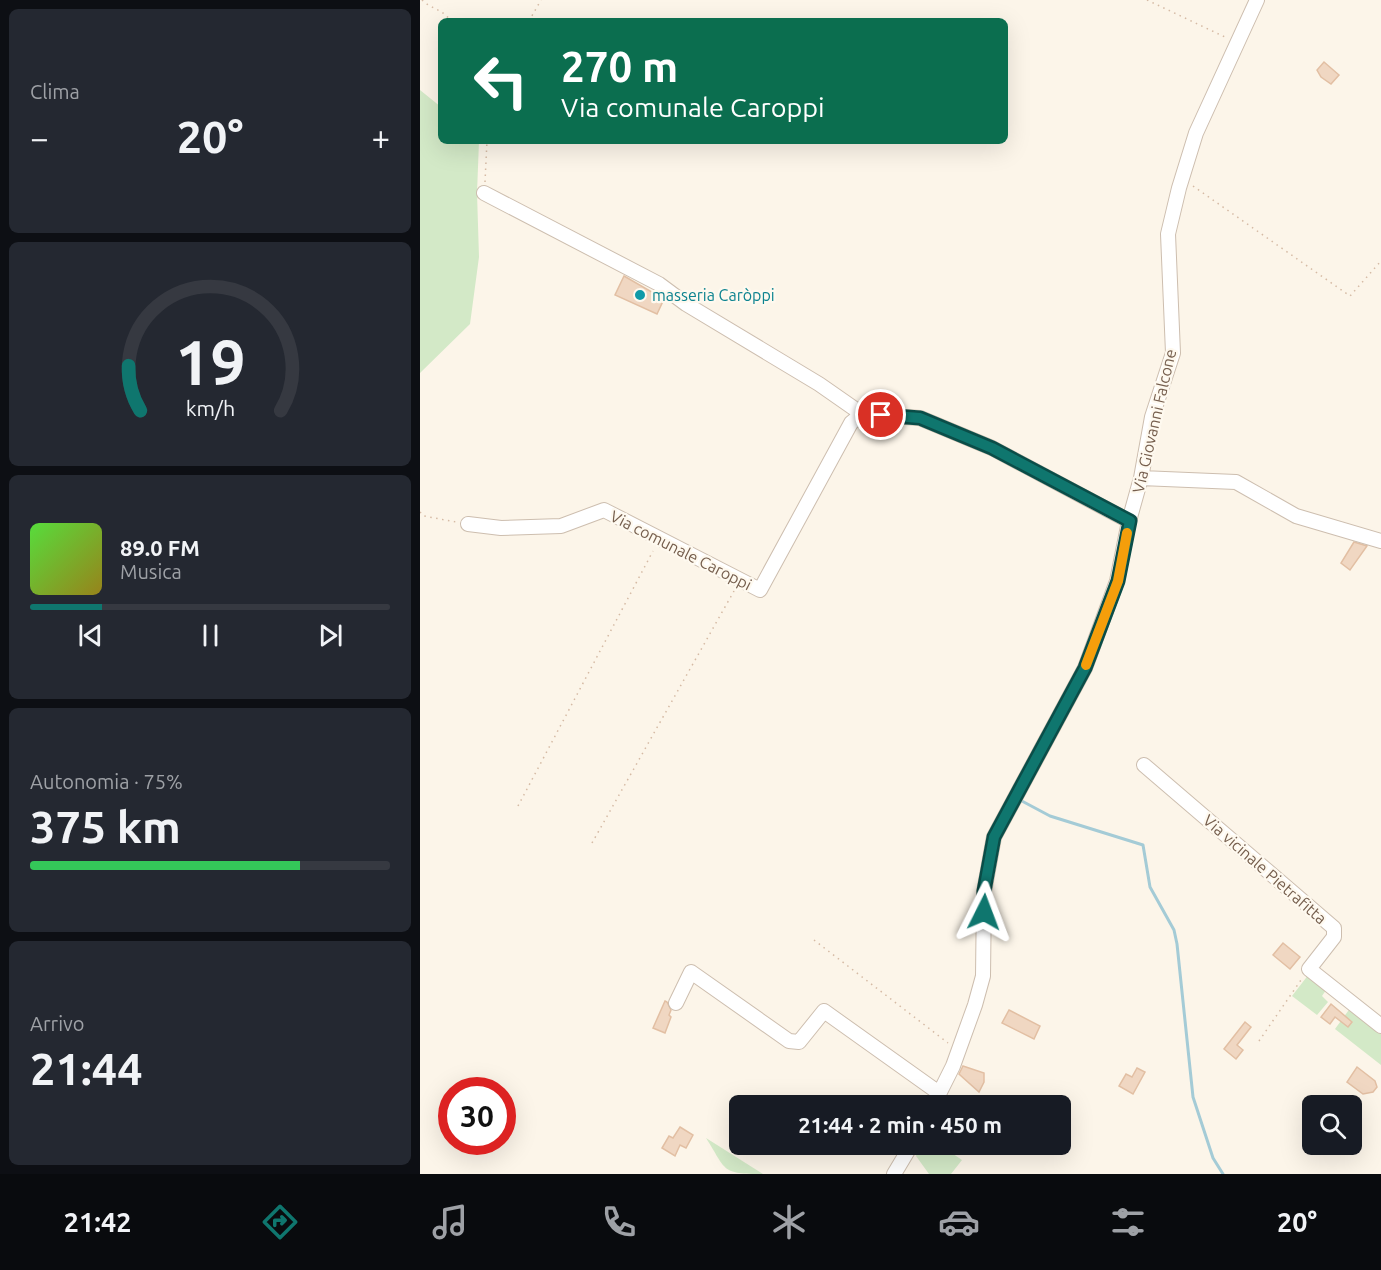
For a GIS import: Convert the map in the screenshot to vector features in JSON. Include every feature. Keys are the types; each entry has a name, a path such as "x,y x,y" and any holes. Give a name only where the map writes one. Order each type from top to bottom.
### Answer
{"street":[{"name":"Via Giovanni Falcone","path":"938,1095 953,1066 983,976 984,891 994,837 1085,668 1118,581 1130,521 1142,478 1152,417 1173,352 1168,234 1196,133 1257,0"},
{"path":"484,193 659,284 686,304 819,384 861,414 920,418 992,448 1130,521"},
{"name":"Via comunale Caroppi","path":"468,524 501,528 561,526 604,510 760,590 851,423 861,414"},
{"path":"1142,478 1236,482 1296,516 1381,541"},
{"name":"Via vicinale Pietrafitta","path":"1144,765 1334,927 1334,937 1309,969"},
{"path":"1309,969 1381,1026"},
{"path":"676,1003 691,972 795,1043 799,1042 824,1011 931,1095"},
{"path":"894,1174 905,1155"}],"path":[{"path":"422,0 429,7 442,12 447,18"},
{"path":"531,18 541,0"},
{"path":"1147,0 1238,44"},
{"path":"484,193 487,144"},
{"path":"1182,179 1350,296 1381,261"},
{"path":"420,512 424,516 468,524"},
{"path":"518,806 659,539"},
{"path":"592,843 741,580"},
{"path":"814,940 958,1051"},
{"path":"1259,1041 1309,969"}],"green space":[{"path":"420,90 438,105 438,144 479,144 477,193 479,257 470,324 420,373"},
{"path":"1309,974 1326,990 1322,996 1328,1002 1317,1015 1292,996"},
{"path":"1351,1007 1381,1031 1381,1065 1335,1029"},
{"path":"706,1138 729,1153 729,1155 733,1155 763,1174 732,1171 718,1158"},
{"path":"955,1155 962,1160 951,1174 929,1174 916,1156"}],"building":[{"path":"1324,62 1339,75 1331,84 1321,77 1317,70"},
{"name":"masseria Caròppi","path":"624,276 664,299 657,314 615,295"},
{"path":"1354,542 1367,546 1350,570 1341,563"},
{"path":"1283,943 1300,957 1290,969 1273,955"},
{"path":"665,1001 671,1010 669,1015 671,1017 665,1033 653,1028"},
{"path":"1331,1004 1352,1022 1348,1027 1335,1017 1330,1024 1321,1017"},
{"path":"1009,1010 1040,1026 1034,1039 1002,1023"},
{"path":"1245,1022 1251,1027 1237,1045 1243,1050 1236,1059 1224,1049"},
{"path":"963,1066 984,1073 984,1082 979,1092 959,1074"},
{"path":"1357,1067 1375,1081 1377,1087 1373,1092 1363,1094 1347,1082"},
{"path":"1137,1068 1145,1072 1133,1094 1119,1086 1126,1074 1132,1077"},
{"path":"680,1127 693,1135 686,1148 680,1145 675,1156 662,1148 669,1136 673,1138"}],"waterway":[{"path":"1020,800 1050,816 1143,845 1150,887 1174,930 1177,944 1193,1097 1213,1158 1223,1174"}],"slow traffic":[{"path":"1086,665 1118,581 1127,533"}],"place":[{"name":"masseria Caròppi","path":"640,295"}],"route":[{"path":"881,415 920,418 992,448 1130,521 1118,581 1085,668 994,837 984,891 984,912"}]}
